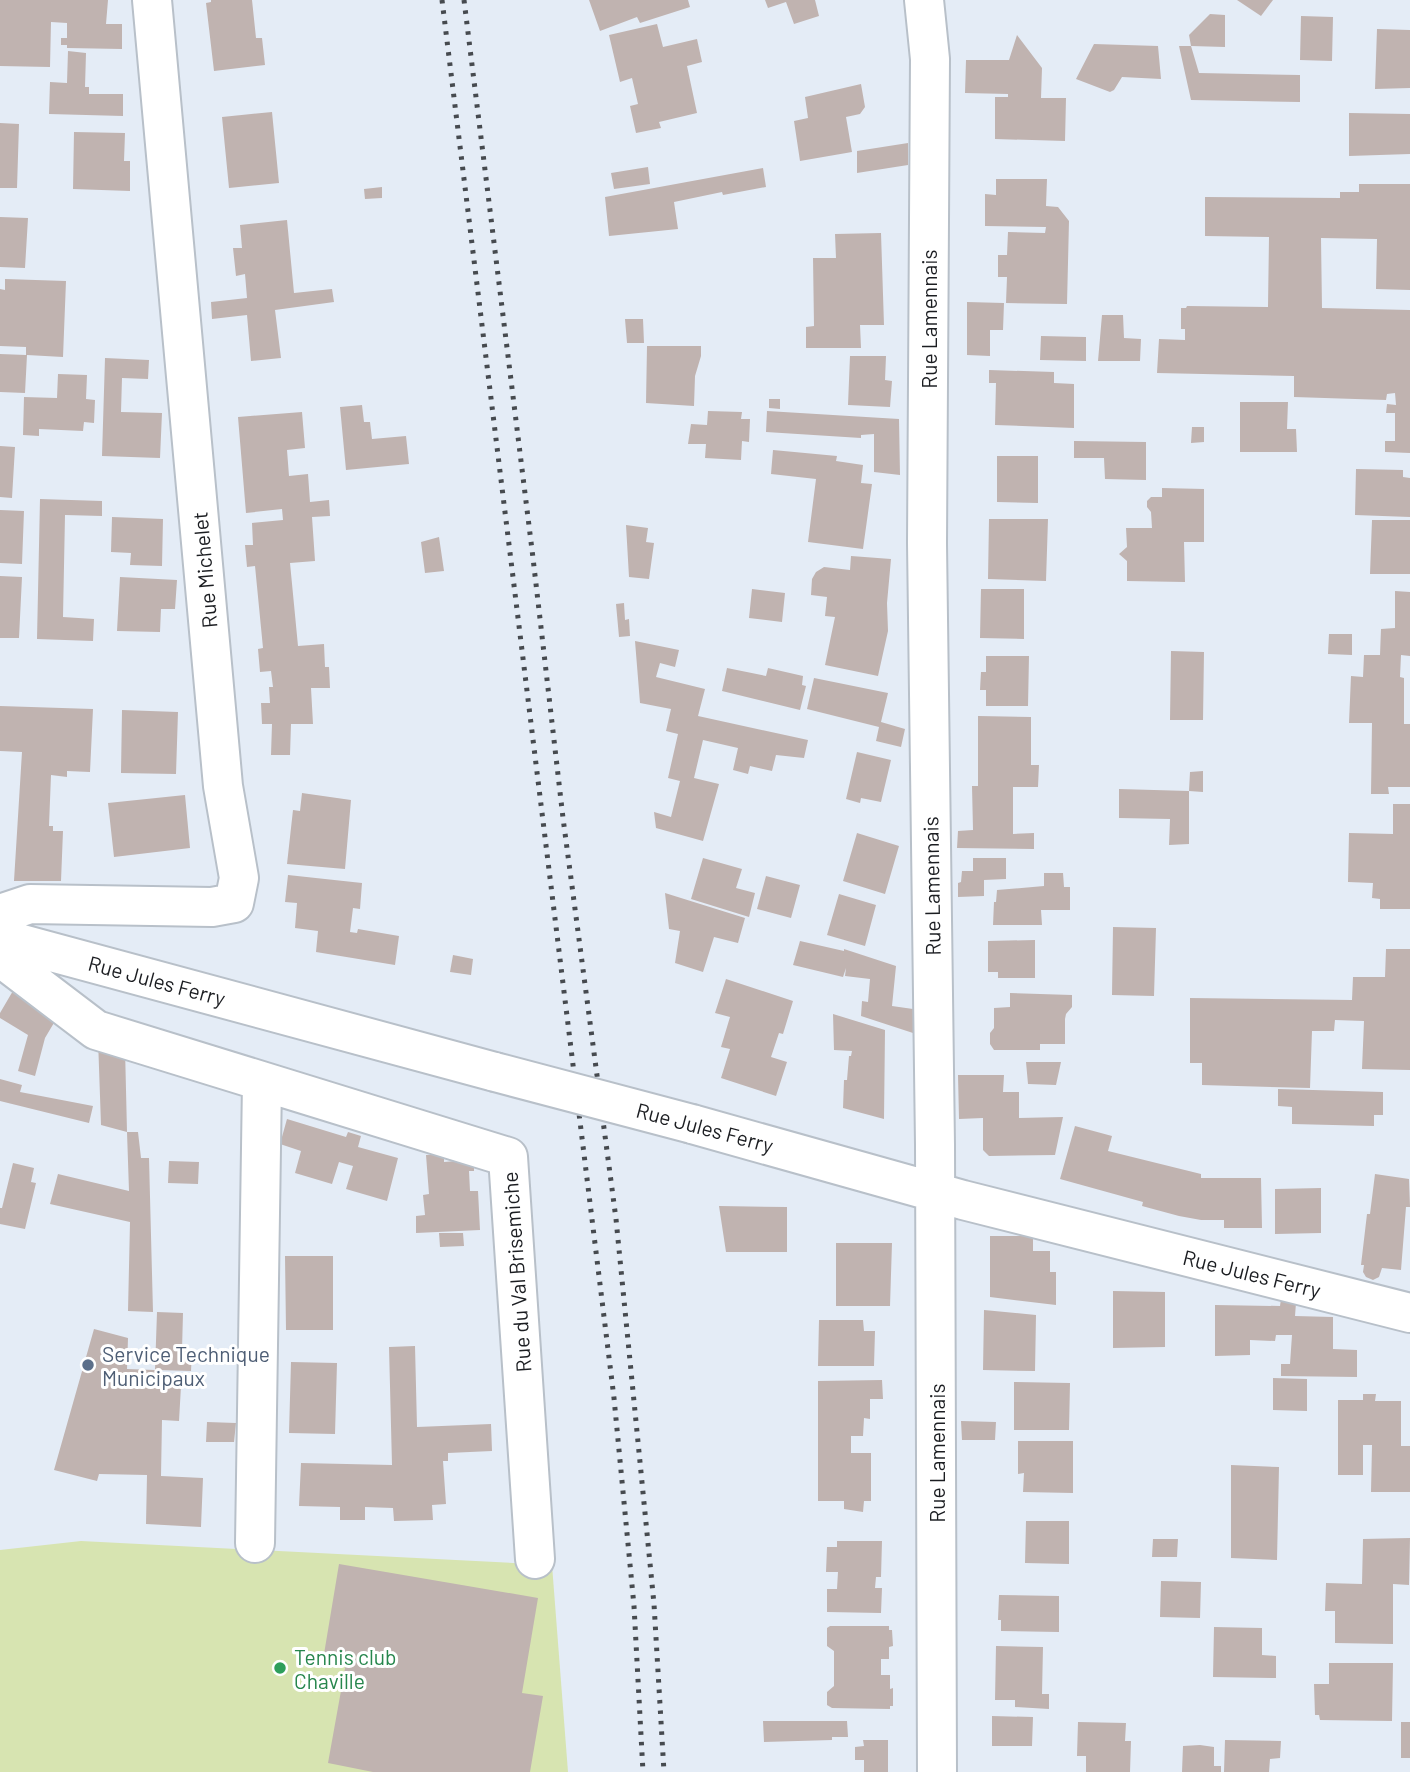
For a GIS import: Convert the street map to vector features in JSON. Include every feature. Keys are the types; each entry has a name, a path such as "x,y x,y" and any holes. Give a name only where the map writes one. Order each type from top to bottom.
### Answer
{"street":[{"name":"Rue Michelet","path":"0,914 30,904 212,907 234,903 239,878 223,786 152,0"},
{"name":"Rue Lamennais","path":"924,0 930,59 927,543 937,1772"},
{"name":"Rue Jules Ferry","path":"0,938 934,1191 1410,1313"},
{"name":"Rue du Val Brisemiche","path":"0,957 96,1030 508,1157 535,1559"},
{"path":"255,1543 262,1082"}],"green space":[{"name":"Tennis club Chaville","path":"81,1541 552,1565 568,1772 0,1772 0,1550"}],"building":[{"path":"0,0 108,0 106,24 122,24 122,49 67,48 67,45 61,45 61,38 67,38 67,23 51,22 50,67 0,66"},
{"path":"211,0 252,0 256,38 262,38 265,65 214,71 206,3"},
{"path":"589,0 688,0 690,7 640,23 637,17 600,31"},
{"path":"765,0 815,0 819,16 794,24 786,2 768,8"},
{"path":"1237,0 1273,0 1261,16"},
{"path":"1210,14 1225,15 1225,47 1191,46 1189,35"},
{"path":"1301,16 1333,17 1332,61 1300,60"},
{"path":"657,24 663,47 697,39 702,62 687,66 697,113 659,122 661,128 636,133 630,106 638,104 632,78 620,82 609,35"},
{"path":"1377,29 1410,30 1410,88 1375,89"},
{"path":"1017,35 1042,68 1041,98 1066,98 1065,141 995,139 995,97 1008,97 1008,94 965,93 966,60 1009,60"},
{"path":"1094,44 1158,46 1161,79 1122,77 1110,92 1076,79"},
{"path":"1179,46 1191,46 1199,73 1300,75 1300,102 1191,100"},
{"path":"68,51 86,53 85,87 89,87 89,94 123,94 123,116 49,114 50,82 67,83"},
{"path":"861,84 865,107 860,114 846,117 852,152 800,161 794,121 808,118 805,97"},
{"path":"272,112 279,183 229,188 222,117"},
{"path":"1349,113 1410,114 1410,154 1349,156"},
{"path":"0,123 19,124 17,188 0,188"},
{"path":"74,132 125,133 124,161 130,161 130,191 73,189"},
{"path":"908,143 908,165 857,173 857,151"},
{"path":"648,167 650,184 614,189 611,173"},
{"path":"763,168 766,187 723,195 722,192 674,202 678,229 609,236 605,197"},
{"path":"996,179 1047,179 1046,206 1058,207 1069,221 1067,304 1006,303 1007,277 998,277 998,255 1007,255 1008,232 1045,233 1046,227 985,226 985,194 996,195"},
{"path":"1359,184 1410,184 1410,290 1376,289 1377,239 1321,238 1322,308 1410,310 1410,453 1385,452 1385,441 1395,441 1395,413 1386,413 1387,404 1396,405 1395,393 1387,394 1386,400 1294,397 1294,376 1157,373 1159,339 1185,340 1185,329 1181,329 1181,308 1268,307 1269,237 1205,236 1205,197 1340,198 1340,192 1359,192"},
{"path":"382,187 382,198 365,199 364,189"},
{"path":"0,217 28,218 25,268 0,267"},
{"path":"287,220 294,293 332,289 334,302 275,310 281,358 251,361 247,315 212,319 211,302 247,298 245,274 236,276 233,248 242,248 240,225"},
{"path":"881,233 884,325 860,325 861,348 806,348 806,327 814,326 813,258 836,258 835,234"},
{"path":"5,279 66,281 63,357 27,355 25,393 0,392 0,354 26,355 26,347 0,346 0,289 5,290"},
{"path":"967,302 1004,303 1003,330 990,330 990,356 967,355"},
{"path":"1102,315 1123,315 1124,338 1141,339 1140,361 1098,361"},
{"path":"625,319 643,319 644,343 627,343"},
{"path":"1041,336 1086,337 1086,361 1040,360"},
{"path":"647,346 701,346 695,376 694,406 646,403"},
{"path":"850,356 886,356 885,380 892,381 890,407 848,405"},
{"path":"105,358 149,360 148,379 122,378 121,412 162,413 160,458 102,456"},
{"path":"989,370 1054,372 1054,383 1074,384 1074,428 995,425 996,383 989,383"},
{"path":"58,374 87,375 86,399 95,400 94,423 84,422 83,431 39,429 39,436 23,435 24,397 57,398"},
{"path":"769,399 780,399 780,409 769,408"},
{"path":"1240,402 1288,402 1287,429 1296,429 1297,452 1240,452"},
{"path":"362,405 364,422 370,422 372,439 406,436 409,464 346,470 340,407"},
{"path":"708,411 742,412 741,419 750,419 749,442 742,441 741,460 705,458 706,444 688,444 691,424 707,425"},
{"path":"767,411 899,419 900,475 874,472 874,434 861,435 861,438 766,432"},
{"path":"302,412 305,448 287,450 289,476 308,474 310,502 329,500 330,516 312,517 315,561 290,563 298,646 324,644 325,667 329,667 330,688 311,688 313,724 291,724 290,755 271,755 272,724 262,724 261,703 270,703 269,687 273,687 271,671 260,672 258,649 263,648 255,566 247,567 245,545 253,545 252,523 283,520 282,509 246,513 238,417"},
{"path":"1192,427 1204,427 1204,442 1191,443"},
{"path":"1074,441 1146,442 1146,480 1105,479 1104,458 1074,458"},
{"path":"0,446 15,447 12,498 0,497"},
{"path":"773,450 837,456 836,461 863,465 861,483 872,484 863,549 808,542 816,479 771,474"},
{"path":"997,456 1038,456 1038,503 997,502"},
{"path":"1356,469 1403,470 1403,477 1410,478 1410,517 1355,515"},
{"path":"1162,488 1204,489 1204,542 1184,542 1185,582 1127,581 1127,561 1119,554 1127,547 1126,528 1152,528 1147,501 1151,497 1162,497"},
{"path":"40,499 102,501 102,516 65,515 63,617 94,619 93,641 37,639"},
{"path":"0,510 24,511 22,564 0,563"},
{"path":"112,517 163,519 162,566 130,565 131,553 111,552"},
{"path":"989,519 1048,519 1046,581 988,579"},
{"path":"1372,520 1410,520 1410,574 1370,574"},
{"path":"626,525 648,528 646,542 654,543 649,579 629,577"},
{"path":"439,537 444,571 425,573 421,542"},
{"path":"851,556 891,559 887,603 888,631 878,676 825,665 835,617 825,616 827,597 811,595 812,579 816,572 824,567 850,570"},
{"path":"0,576 22,577 19,638 0,638"},
{"path":"120,577 177,580 175,609 161,609 160,632 117,631"},
{"path":"752,589 785,593 782,622 749,618"},
{"path":"981,589 1024,589 1024,639 980,638"},
{"path":"1395,591 1410,592 1410,656 1401,655 1400,677 1404,678 1404,724 1410,724 1410,787 1388,787 1389,794 1371,794 1372,723 1349,723 1351,676 1363,677 1364,655 1380,655 1381,629 1395,628"},
{"path":"624,603 630,636 619,637 616,604"},
{"path":"1329,634 1352,634 1352,655 1328,654"},
{"path":"635,641 679,650 675,667 660,663 656,677 705,689 698,716 808,740 804,758 776,755 772,771 750,766 748,774 733,770 738,748 703,740 694,778 719,784 703,841 656,828 654,812 671,817 680,781 668,778 678,734 666,731 671,709 640,703"},
{"path":"1171,651 1204,652 1203,720 1170,720"},
{"path":"986,656 1029,656 1028,706 986,706 986,690 980,690 981,672 986,672"},
{"path":"727,668 766,676 768,668 803,676 802,685 806,686 800,710 722,691"},
{"path":"814,678 888,693 881,722 905,729 901,747 876,741 879,727 807,709"},
{"path":"0,706 93,709 90,772 67,771 67,777 51,775 49,826 53,826 53,831 63,831 61,881 14,881 22,752 0,751"},
{"path":"122,710 178,712 176,774 121,773"},
{"path":"978,716 1031,717 1031,765 1039,765 1038,787 1013,787 1013,834 1034,833 1034,849 957,848 958,831 973,830 972,786 978,786"},
{"path":"857,752 891,760 881,802 861,798 860,803 846,799"},
{"path":"1203,771 1203,792 1189,791 1190,772"},
{"path":"1119,789 1189,791 1189,844 1169,845 1170,819 1119,818"},
{"path":"302,793 351,800 345,869 287,864 293,810 300,811"},
{"path":"185,795 190,848 114,857 108,803"},
{"path":"1393,804 1410,804 1410,909 1380,909 1380,899 1372,898 1373,883 1348,882 1349,833 1393,834"},
{"path":"857,833 899,846 885,894 843,881"},
{"path":"703,858 742,869 736,888 755,893 749,917 691,899"},
{"path":"973,858 1006,858 1006,879 984,880 984,896 958,897 958,883 961,882 962,871 973,871"},
{"path":"1044,873 1063,873 1064,887 1070,887 1070,910 1041,910 1042,925 993,925 997,890 1044,886"},
{"path":"288,875 362,883 360,909 353,908 350,932 357,933 358,929 399,936 395,965 316,952 318,931 295,928 297,903 285,902"},
{"path":"766,876 800,885 791,918 757,909"},
{"path":"665,893 745,918 738,943 714,937 703,972 675,963 680,931 669,929"},
{"path":"839,894 876,905 865,946 827,935"},
{"path":"1113,927 1156,928 1154,996 1112,995"},
{"path":"1035,940 1035,978 998,978 998,972 988,972 988,941"},
{"path":"800,941 844,949 896,966 892,1006 913,1009 913,1033 861,1016 862,1001 868,1002 870,979 845,976 846,968 843,977 793,965"},
{"path":"1386,949 1410,949 1410,1070 1362,1069 1364,1021 1335,1020 1334,1031 1312,1031 1310,1088 1202,1085 1202,1063 1190,1063 1190,998 1352,1000 1353,977 1385,977"},
{"path":"453,955 473,959 471,975 450,972"},
{"path":"726,979 793,1001 783,1034 779,1033 771,1057 787,1062 776,1096 721,1078 730,1049 721,1047 730,1017 715,1013"},
{"path":"17,984 61,1011 45,1038 35,1076 18,1071 28,1035 0,1018 0,1013"},
{"path":"1010,993 1072,995 1072,1007 1065,1019 1065,1044 1040,1044 1040,1050 994,1050 990,1044 990,1033 994,1028 994,1008 1010,1007"},
{"path":"833,1014 885,1030 884,1119 843,1108 844,1080 847,1080 849,1056 852,1051 834,1050"},
{"path":"98,1039 125,1048 127,1132 101,1125"},
{"path":"1026,1062 1061,1062 1056,1085 1028,1084"},
{"path":"958,1075 1004,1075 1003,1092 1019,1092 1019,1118 1063,1117 1055,1155 989,1156 983,1150 983,1118 959,1119"},
{"path":"0,1079 22,1085 20,1092 93,1106 89,1123 0,1101"},
{"path":"1278,1089 1383,1092 1383,1115 1374,1115 1374,1126 1292,1124 1292,1107 1278,1106"},
{"path":"287,1119 346,1137 348,1132 361,1136 358,1147 398,1158 387,1201 346,1189 353,1166 339,1162 332,1184 295,1173 301,1151 280,1144"},
{"path":"1075,1126 1112,1136 1108,1151 1201,1174 1201,1178 1261,1178 1262,1228 1224,1228 1224,1220 1179,1216 1142,1206 1143,1202 1060,1179"},
{"path":"127,1132 138,1132 141,1158 149,1158 153,1312 128,1311 130,1222 50,1204 58,1174 129,1191"},
{"path":"444,1154 444,1162 474,1162 474,1171 469,1171 470,1191 478,1191 480,1230 416,1233 416,1216 425,1215 423,1195 429,1194 426,1155"},
{"path":"169,1161 199,1162 198,1184 168,1183"},
{"path":"13,1163 34,1168 31,1182 36,1183 25,1229 0,1224 0,1208"},
{"path":"1375,1174 1409,1179 1410,1207 1406,1207 1401,1270 1382,1268 1379,1277 1373,1280 1366,1277 1363,1272 1364,1265 1361,1265"},
{"path":"1321,1188 1321,1233 1275,1234 1275,1189"},
{"path":"719,1206 787,1207 787,1252 726,1252"},
{"path":"439,1233 463,1233 464,1246 440,1247"},
{"path":"990,1236 1033,1236 1033,1251 1050,1251 1050,1272 1056,1272 1056,1305 990,1297"},
{"path":"836,1243 892,1243 890,1306 836,1306"},
{"path":"285,1256 333,1256 333,1330 286,1330"},
{"path":"1113,1291 1165,1292 1165,1347 1113,1348"},
{"path":"1281,1299 1296,1303 1295,1316 1333,1317 1333,1349 1357,1350 1357,1377 1281,1376 1281,1364 1290,1364 1292,1335 1276,1335 1275,1341 1250,1340 1250,1355 1215,1356 1215,1305 1280,1306"},
{"path":"984,1310 1036,1315 1035,1371 983,1370"},
{"path":"157,1312 183,1313 182,1350 192,1350 191,1371 157,1370 157,1385 181,1386 179,1421 162,1420 161,1476 203,1478 201,1527 146,1524 147,1475 99,1474 97,1481 54,1470 94,1329 128,1338 127,1369 155,1370"},
{"path":"819,1320 863,1320 864,1331 875,1331 874,1366 818,1366"},
{"path":"415,1346 417,1427 491,1424 492,1451 448,1453 448,1461 443,1461 446,1504 432,1505 433,1520 394,1521 393,1508 365,1507 365,1520 340,1520 340,1507 299,1506 301,1463 392,1465 389,1347"},
{"path":"291,1362 337,1363 335,1434 289,1433"},
{"path":"1273,1378 1307,1379 1307,1411 1273,1410"},
{"path":"882,1380 883,1399 870,1399 870,1419 864,1418 863,1436 851,1436 851,1453 871,1453 871,1501 864,1501 863,1512 844,1509 844,1501 818,1501 818,1381"},
{"path":"1014,1382 1070,1383 1069,1430 1014,1430"},
{"path":"1363,1394 1376,1394 1375,1401 1401,1401 1401,1446 1410,1446 1410,1492 1371,1492 1372,1445 1363,1445 1363,1475 1338,1475 1338,1400 1363,1400"},
{"path":"961,1421 996,1422 995,1440 962,1440"},
{"path":"207,1422 236,1423 234,1442 206,1442"},
{"path":"1018,1441 1073,1441 1073,1493 1023,1492 1024,1473 1018,1474"},
{"path":"1231,1465 1279,1467 1277,1560 1231,1558"},
{"path":"1026,1521 1069,1521 1069,1564 1025,1563"},
{"path":"1410,1538 1409,1585 1393,1584 1393,1644 1335,1643 1335,1611 1325,1611 1326,1583 1362,1584 1363,1539"},
{"path":"1153,1539 1178,1539 1177,1557 1152,1557"},
{"path":"837,1541 882,1541 881,1577 876,1577 875,1588 882,1588 881,1613 827,1612 827,1589 837,1589 838,1572 826,1572 827,1547 837,1547"},
{"path":"339,1564 538,1598 522,1693 543,1696 530,1772 373,1772 328,1763 346,1663 323,1660"},
{"path":"1161,1581 1201,1582 1200,1618 1160,1617"},
{"path":"999,1595 1059,1596 1059,1632 1001,1631 1001,1620 998,1620"},
{"path":"889,1626 889,1630 892,1630 893,1646 889,1647 889,1659 881,1659 881,1675 890,1675 890,1689 893,1688 893,1706 890,1706 890,1709 832,1708 827,1705 827,1692 834,1686 834,1651 827,1646 827,1628"},
{"path":"1214,1627 1262,1628 1262,1655 1276,1656 1276,1678 1213,1677"},
{"path":"996,1646 1043,1647 1042,1694 1049,1694 1049,1709 1015,1707 1015,1700 995,1700"},
{"path":"1329,1663 1393,1663 1392,1721 1320,1720 1319,1715 1315,1715 1314,1684 1329,1684"},
{"path":"992,1716 1033,1717 1032,1746 992,1746"},
{"path":"763,1721 847,1721 848,1737 764,1742"},
{"path":"1078,1722 1126,1723 1125,1741 1131,1741 1130,1772 1086,1772 1086,1756 1077,1756"},
{"path":"1401,1722 1410,1722 1410,1758 1401,1758"},
{"path":"863,1740 888,1740 888,1772 864,1772 864,1760 855,1760 855,1747 864,1746"},
{"path":"1225,1740 1281,1741 1280,1758 1270,1759 1269,1772 1224,1772"},
{"path":"1183,1746 1214,1747 1214,1766 1221,1766 1221,1772 1182,1772"}],"railway":[{"path":"442,0 614,1398 634,1606 643,1772"},
{"path":"464,0 563,818 616,1219 654,1604 664,1772"}],"place":[{"name":"Service Technique Municipaux","path":"88,1365"},
{"name":"Tennis club Chaville","path":"280,1668"}]}
